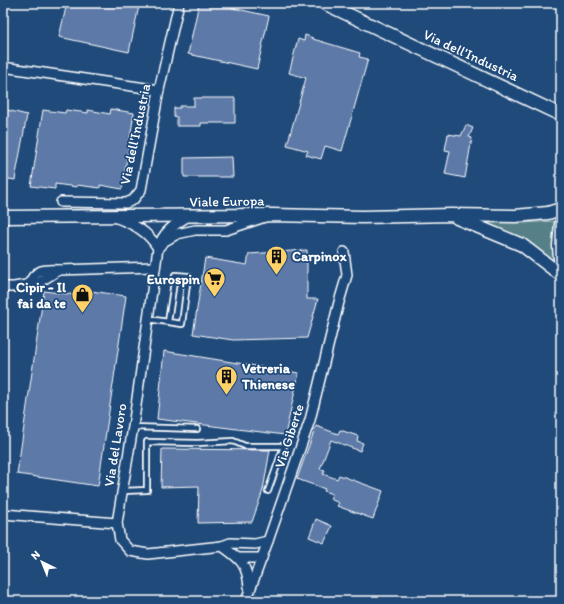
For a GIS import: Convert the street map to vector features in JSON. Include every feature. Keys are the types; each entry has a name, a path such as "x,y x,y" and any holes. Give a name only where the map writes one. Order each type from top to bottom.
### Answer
{"main road":[{"name":"Via dell'Industria","path":"324,3 561,115"},
{"name":"Viale Europa","path":"3,217 272,215 363,217 515,216 548,213 561,209"},
{"path":"451,216 522,245 561,275"},
{"path":"561,224 559,246 561,271"}],"street":[{"name":"Via dell'Industria","path":"61,202 126,203 133,200 141,190 159,90 179,3"},
{"path":"3,67 159,90"},
{"path":"114,217 131,223 146,233 158,248 163,242 177,234 195,230 226,230 272,215"},
{"name":"Via del Lavoro","path":"188,216 170,228 160,240 158,248 133,427 117,523 120,540 130,551 148,554 222,546 230,543 255,544 268,541"},
{"name":"Via Giberte","path":"246,601 310,420 347,275 344,252"},
{"path":"3,287 38,283 59,270 155,267"},
{"path":"3,514 117,523"},
{"path":"246,543 255,547 262,558"},
{"path":"222,546 239,558 248,574 249,591"},
{"path":"239,558 262,558"}],"lane":[{"path":"148,319 168,322 182,324 188,276 175,275 168,322"},
{"path":"133,427 197,430"},
{"path":"123,491 147,490 147,442 198,443 232,441 245,446 284,446 268,491"}],"green space":[{"path":"464,220 524,223 555,221 555,262 523,240"}],"building":[{"path":"67,3 124,3 139,6 129,52 59,37"},
{"path":"199,3 220,3 219,5 269,16 257,69 188,54"},
{"path":"305,35 313,39 360,53 359,57 368,59 342,151 325,146 321,159 306,155 308,151 287,145 306,78 289,73 298,39 304,41"},
{"path":"194,98 235,98 235,123 201,123 201,126 177,126 177,117 174,117 174,108 180,108 180,106 194,106"},
{"path":"3,109 27,115 15,180 3,178"},
{"path":"111,109 134,113 122,189 100,185 100,188 55,184 55,189 31,186 43,110 65,113 66,110 88,113 88,110 110,114"},
{"path":"466,125 473,128 469,137 472,138 465,178 445,174 450,151 445,150 448,134 461,136"},
{"path":"232,157 233,177 184,177 184,158"},
{"name":"Carpinox","path":"307,250 307,299 318,299 307,338 233,340 193,334 205,258 247,265 249,254"},
{"path":"77,289 126,296 98,486 17,474 44,291 76,295"},
{"name":"Vetreria Thienese","path":"164,351 299,373 285,435 157,419"},
{"path":"316,426 338,434 340,430 358,436 357,441 363,443 360,451 331,440 320,469 325,470 323,474 337,479 339,475 383,491 373,519 337,506 339,503 330,499 332,494 324,491 325,489 297,479"},
{"path":"162,449 270,450 263,490 252,522 198,523 199,486 161,487"},
{"path":"316,519 332,526 324,543 309,537"}],"place":[{"name":"Carpinox","path":"276,276"},
{"name":"Eurospin","path":"215,298"},
{"name":"Cipir - Il fai da te","path":"82,314"},
{"name":"Vetreria Thienese","path":"226,396"}]}
